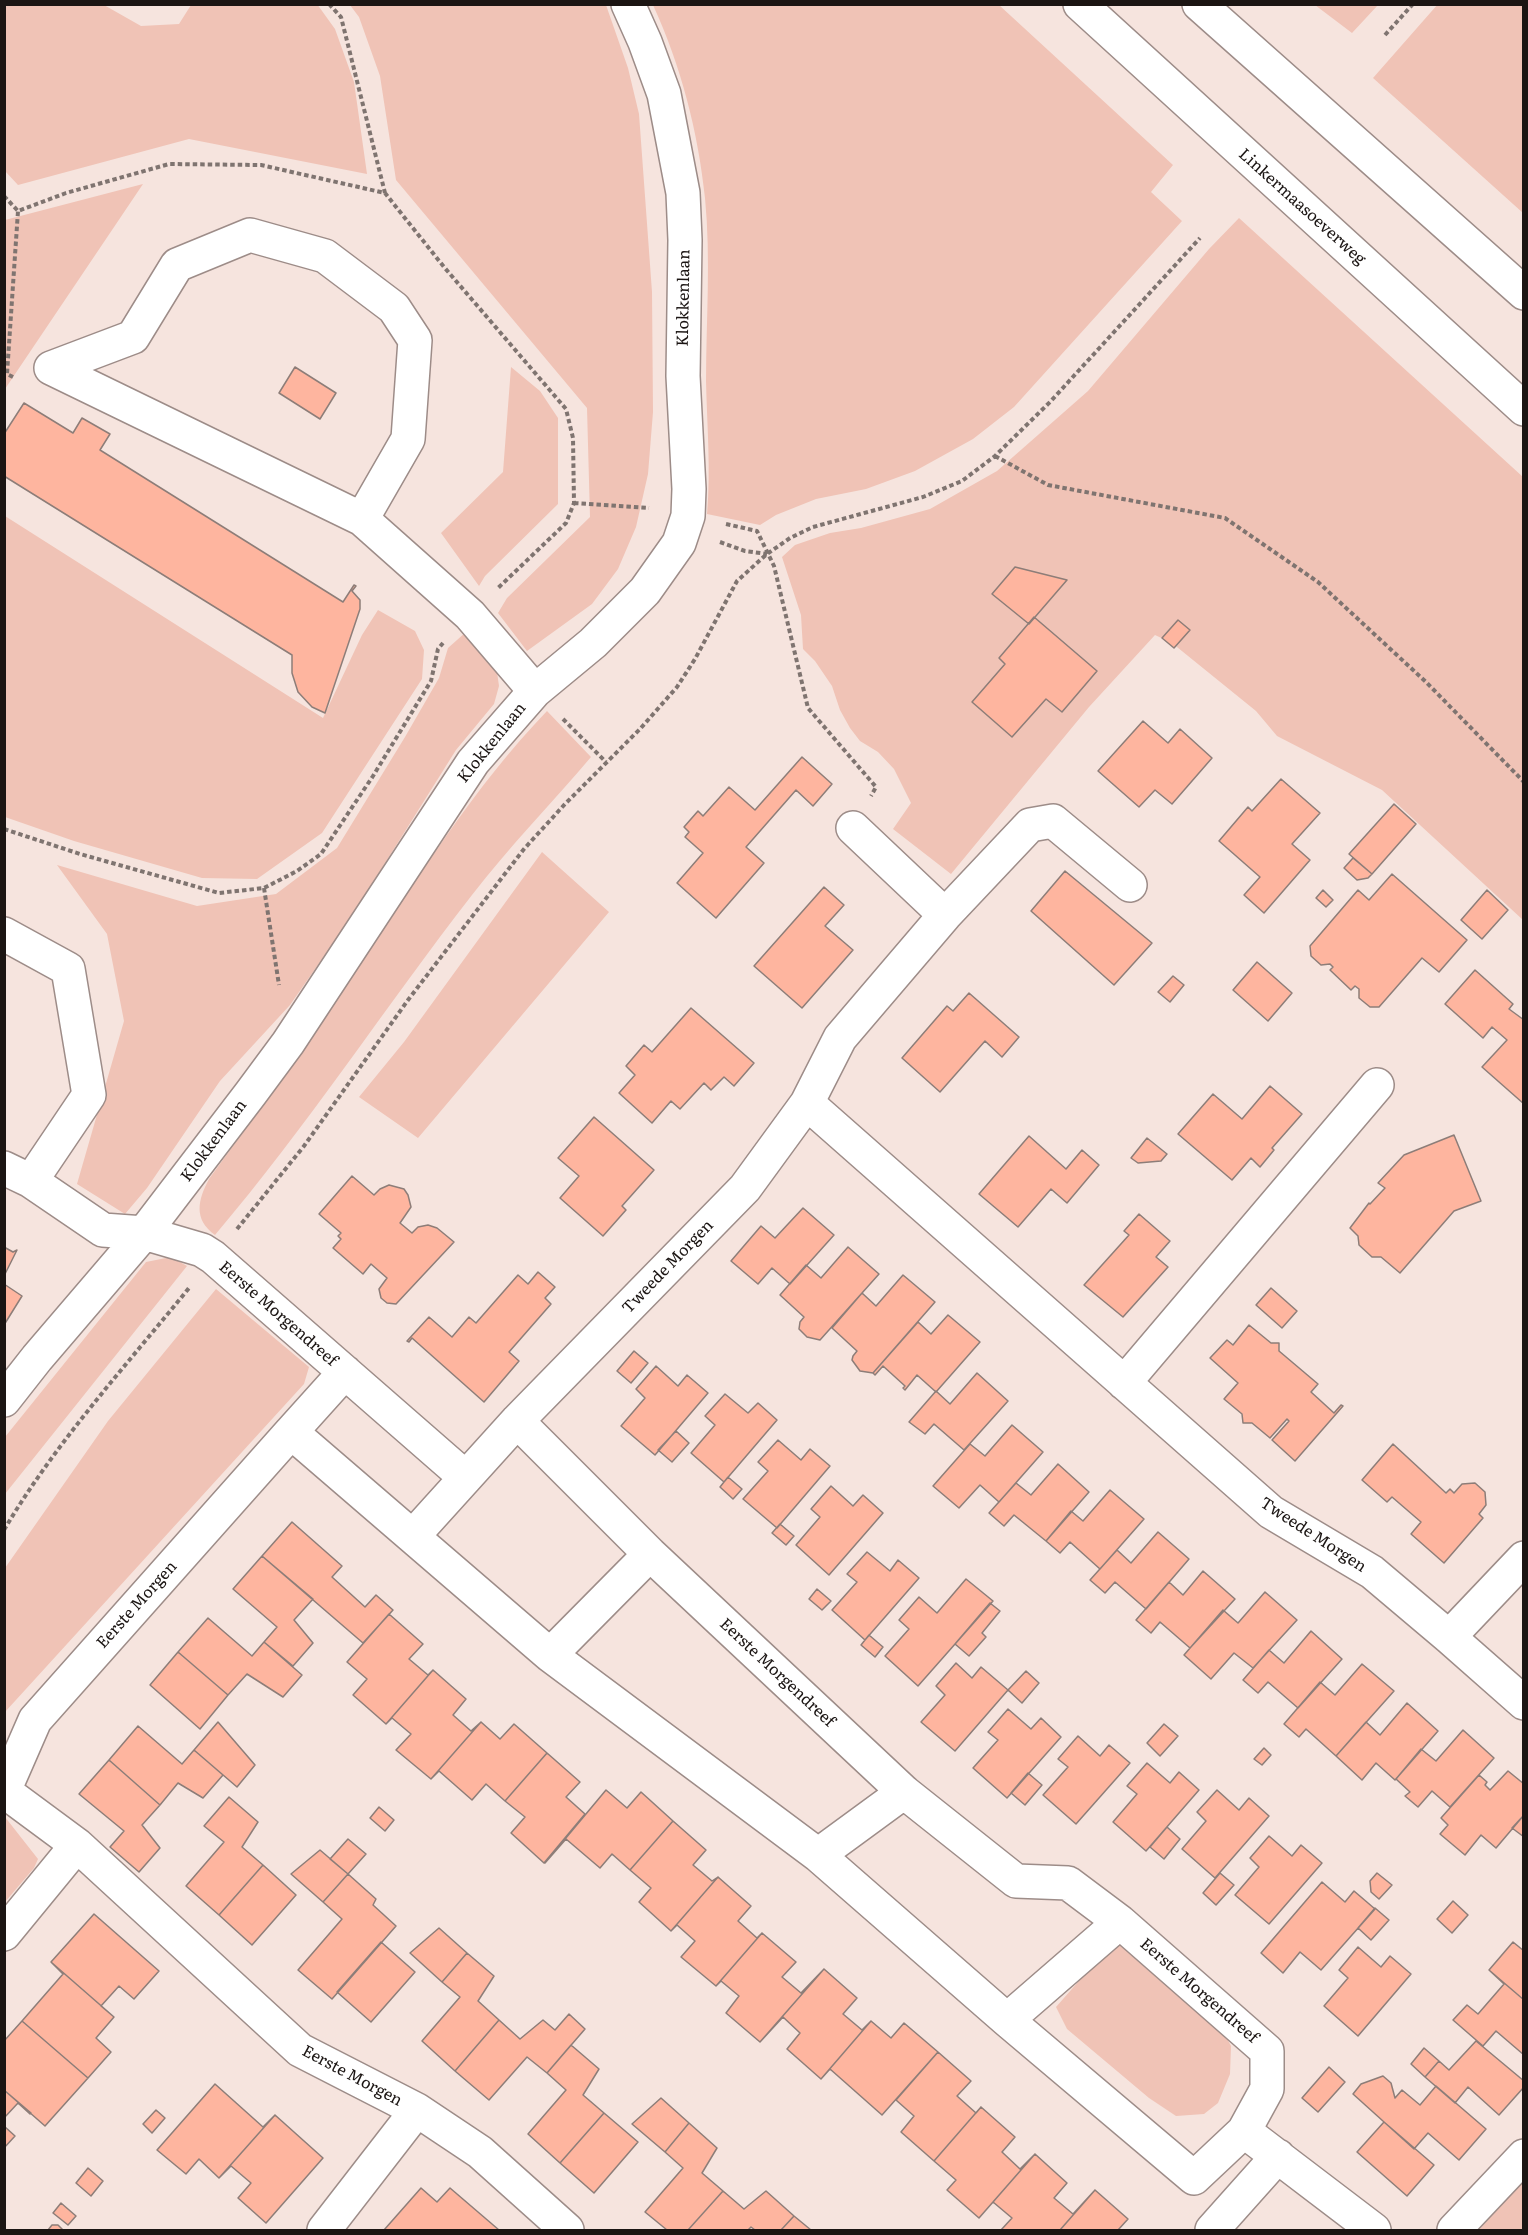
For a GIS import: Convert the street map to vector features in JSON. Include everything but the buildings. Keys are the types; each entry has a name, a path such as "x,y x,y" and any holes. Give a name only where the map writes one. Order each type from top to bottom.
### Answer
{"main road":[{"name":"Klokkenlaan","path":"4,1400 144,1233 288,1043 472,762 535,691 593,643 645,591 679,543 688,516 689,489 683,376 685,240 683,193 664,94 628,4"},
{"name":"Linkermaasoeverweg","path":"1080,4 1524,409"},
{"path":"1199,4 1524,293"},
{"path":"51,368 133,337 177,265 249,235 325,256 394,308 415,340 408,439 362,519"},
{"path":"51,368 362,519 470,615 535,691"},
{"name":"Tweede Morgen","path":"517,1421 745,1188 807,1103 840,1038 945,915 1030,825 1053,821 1130,885"},
{"path":"853,828 945,915"},
{"path":"4,934 68,969 89,1095 18,1175"},
{"path":"1124,1383 1377,1086"},
{"name":"Tweede Morgen","path":"807,1103 1271,1512 1371,1572 1524,1703"},
{"name":"Eerste Morgendreef","path":"18,1175 103,1230 144,1233 202,1250 213,1257 465,1477"},
{"name":"Eerste Morgendreef","path":"291,1432 345,1372"},
{"path":"413,1536 517,1421"},
{"name":"Eerste Morgendreef","path":"517,1421 650,1554 904,1792 1016,1881 1068,1883 1120,1922 1267,2051 1267,2089 1244,2131 1194,2178"},
{"path":"291,1432 550,1655 818,1855 1007,2020 1194,2178 1220,2222 1278,2156"},
{"name":"Eerste Morgen","path":"291,1432 35,1720 4,1791 77,1845 300,2050 417,2110 480,2152 567,2230"},
{"path":"550,1655 650,1554"},
{"path":"1449,1637 1524,1558"},
{"path":"818,1855 904,1792"},
{"path":"4,1934 77,1845"},
{"path":"1007,2020 1120,1922"},
{"name":"Eerste Morgen","path":"324,2230 417,2110"},
{"path":"1244,2131 1374,2230"},
{"path":"1454,2230 1524,2156"}],"path":[{"path":"329,4 341,17 385,193"},
{"path":"1385,35 1413,4"},
{"path":"18,211 6,375 36,388 51,368"},
{"path":"233,1234 304,1146 383,1033 524,849 640,729 677,687 695,659 737,581 790,538 813,527 923,497 962,481 995,456 1050,402 1200,238"},
{"path":"995,456 1048,485 1226,518 1318,582 1426,682 1524,782"},
{"path":"574,503 653,508"},
{"path":"715,522 758,531 774,566 808,708 876,787 853,828"},
{"path":"4,829 80,854 219,893 264,888 297,871 321,854 373,776 431,681 438,649 470,615"},
{"path":"535,691 606,762"},
{"path":"264,888 288,1043"},
{"path":"4,1530 59,1448 194,1282"}],"shaded area":[{"path":"317,4 335,29 354,82 367,174 189,139 18,185 5,171 5,5 104,5 141,26 179,24 191,5"},
{"path":"1438,4 1523,5 1523,213 1373,78"},
{"path":"350,5 606,5 628,68 639,114 652,292 653,412 648,474 636,527 618,569 592,604 527,651 498,613 507,598 590,517 587,408 396,180 380,76 359,17"},
{"path":"653,5 999,5 1173,165 1151,192 1182,221 1014,407 973,439 915,471 866,489 816,499 776,515 760,525 707,514 709,481 706,381 708,267 705,198 698,148 687,99 672,51"},
{"path":"1315,5 1378,5 1352,33"},
{"path":"143,184 5,389 5,220"},
{"path":"1239,218 1523,477 1523,920 1382,790 1277,736 1256,711 1172,643 1155,635 1089,707 951,874 893,829 911,803 894,769 878,752 860,741 850,728 840,710 832,686 815,661 803,649 801,615 782,557 795,545 830,533 861,528 930,509 997,471 1088,391 1209,249"},
{"path":"511,367 540,391 558,418 558,504 485,576 479,586 441,533 503,472"},
{"path":"5,516 323,718 362,635 378,610 415,631 424,650 422,679 322,833 257,879 202,878 74,841 5,817"},
{"path":"466,632 497,672 499,686 494,704 456,750 350,919 290,1005 220,1081 147,1188 125,1214 77,1184 124,1021 107,934 57,865 197,906 276,894 337,848 439,678 448,648"},
{"path":"547,711 591,757 472,895 282,1152 215,1235 203,1222 200,1209 202,1194 209,1179 324,1018 471,801 520,740"},
{"path":"542,852 609,912 418,1138 359,1097 404,1042"},
{"path":"171,1257 187,1266 5,1494 5,1437 146,1262"},
{"path":"216,1289 309,1367 304,1384 5,1712 5,1568 108,1421"},
{"path":"5,1817 38,1859 34,1868 5,1902"},
{"path":"1120,1938 1222,2029 1231,2046 1230,2074 1218,2103 1204,2114 1176,2116 1149,2098 1067,2029 1056,2007 1109,1947"},
{"path":"1523,2181 1523,2230 1479,2230"}]}
